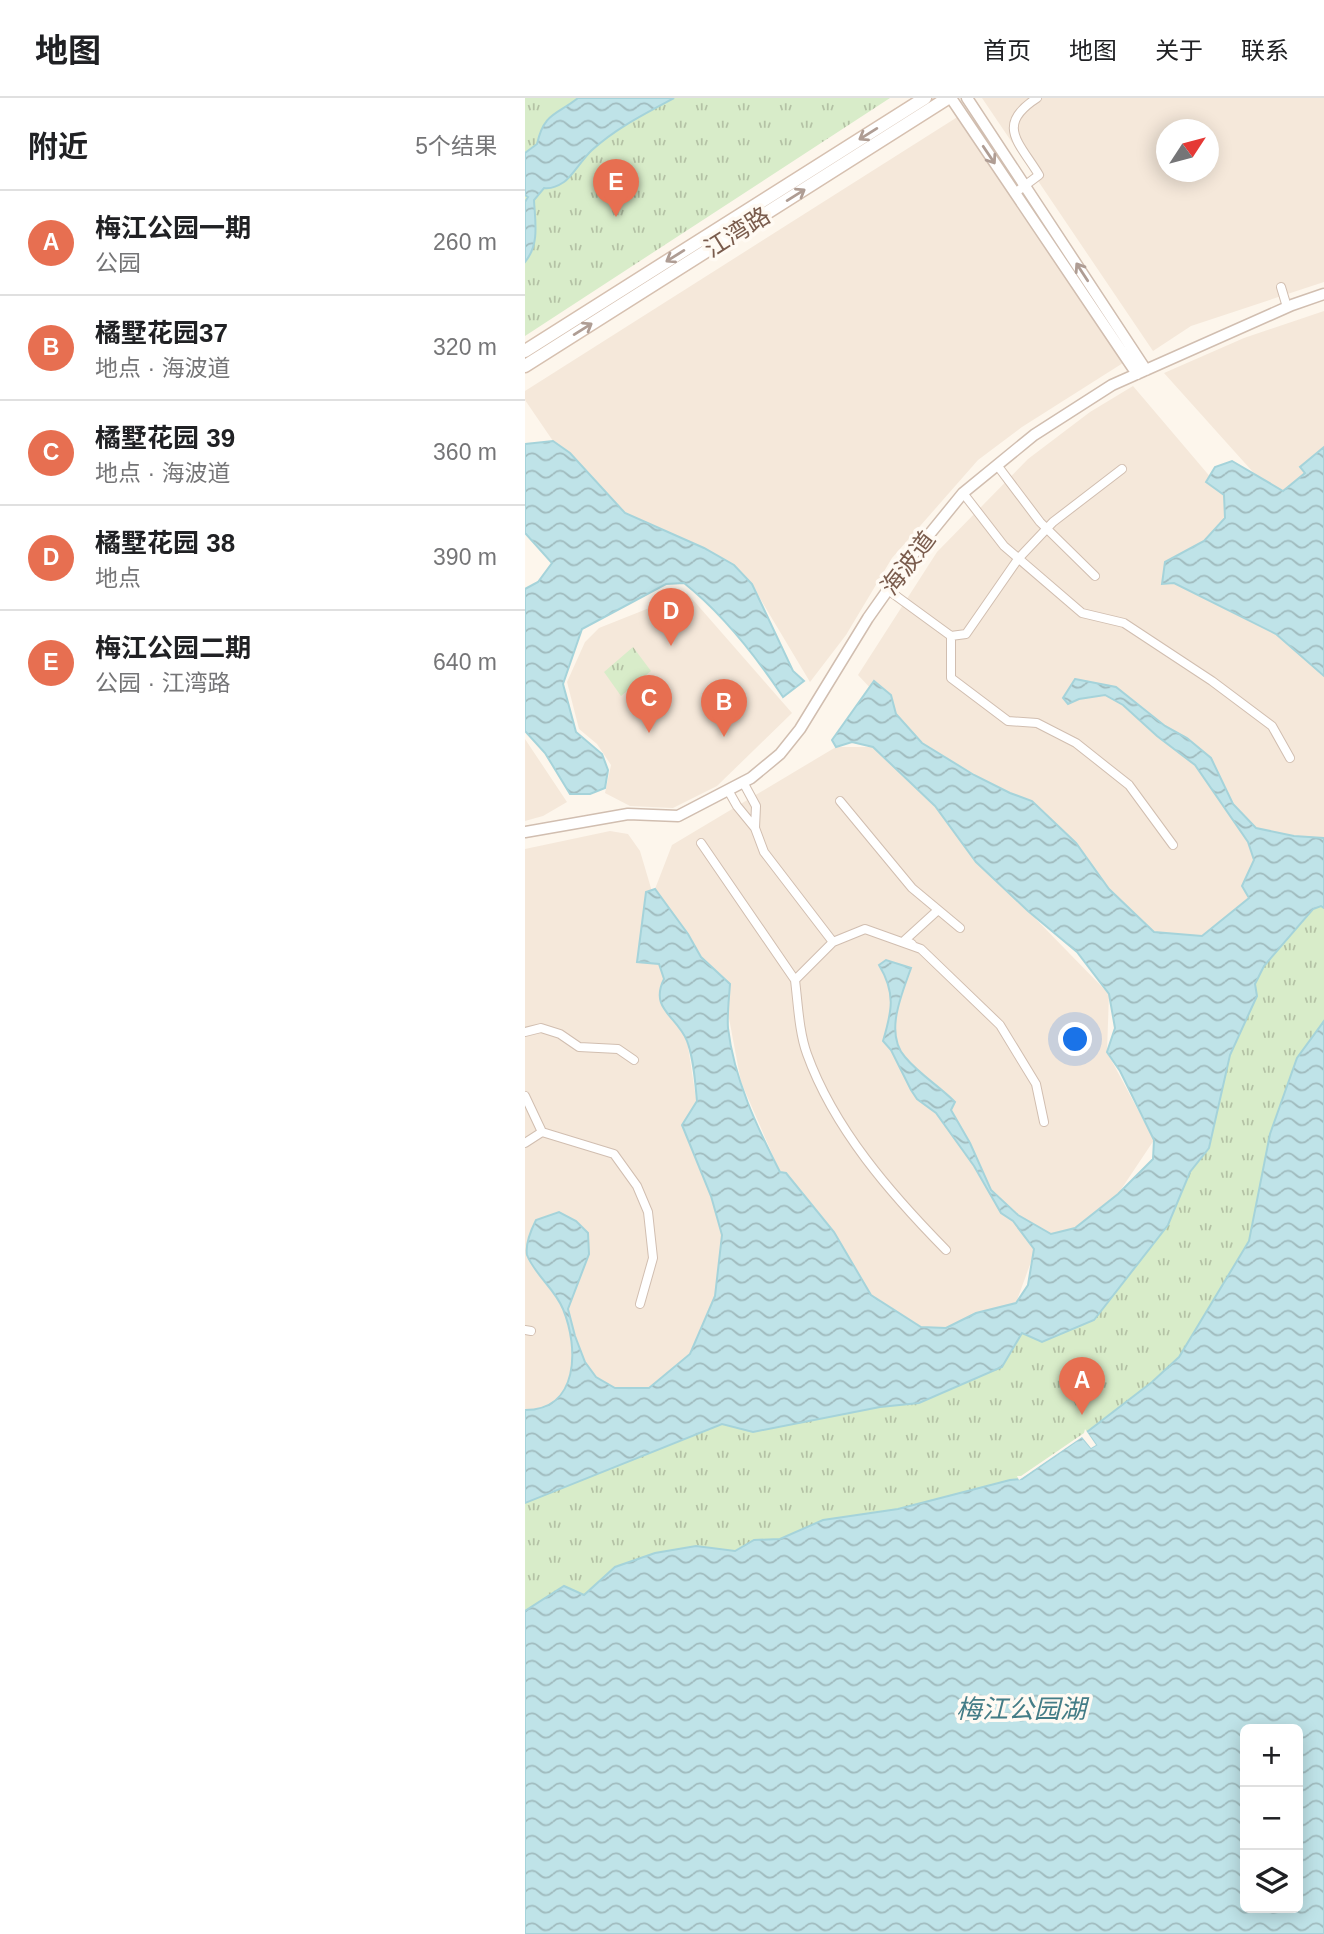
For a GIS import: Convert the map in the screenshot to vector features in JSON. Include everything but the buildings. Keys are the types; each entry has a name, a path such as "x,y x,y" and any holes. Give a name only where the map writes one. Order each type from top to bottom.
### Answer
{"main road":[{"name":"江湾路","path":"525,351 925,98"},
{"name":"江湾路","path":"525,366 950,98"}],"street":[{"path":"950,98 1020,189"},
{"path":"967,98 1020,189 1142,372"},
{"path":"1020,189 1039,175 1014,136 1013,122 1020,111 1037,98"},
{"path":"1281,287 1287,307"},
{"name":"海波道","path":"525,832 628,814 678,816 744,782 780,754 800,729 888,590 963,493 1034,435 1112,385 1287,307 1324,294"},
{"path":"997,466 1047,529 1095,576"},
{"path":"888,590 951,636 966,634 1018,559 1047,529 1122,469"},
{"path":"963,493 1004,546 1082,613 1124,623 1222,689 1272,726 1290,758"},
{"path":"951,636 951,678 1008,721 1037,723 1076,743 1129,785 1173,845"},
{"path":"744,782 756,806 755,828"},
{"path":"728,790 755,828 764,852 833,942"},
{"path":"841,801 912,888 960,928"},
{"path":"701,843 795,980 806,1053 831,1105 876,1171 908,1211 946,1250"},
{"path":"938,910 905,940 921,950 1000,1025 1036,1084 1044,1122"},
{"path":"795,980 833,942 865,929 921,950"},
{"path":"525,1032 541,1028 561,1034 579,1047 618,1049 634,1060"},
{"path":"525,1096 542,1132 614,1154 637,1186 648,1212 653,1258 640,1304"},
{"path":"525,1143 542,1132"}],"shaded area":[{"path":"982,98 1324,98 1324,282 1191,326 1153,351"},
{"path":"959,116 1123,363 1022,427 978,460 892,558 846,635 810,682 752,585 696,545 624,513 588,472 553,441 525,400 525,391"},
{"path":"1324,311 1324,551 1164,373 1244,338"},
{"path":"1133,386 1252,526 1303,640 1324,666 1324,865 1185,965 1111,926 1056,824 922,743 858,675 937,552 1028,459 1090,412"},
{"path":"687,593 792,713 717,786 673,808 630,806 605,793 611,765 597,744 579,729 567,682 585,642 599,628"},
{"path":"525,739 567,802 543,816 525,821"},
{"path":"836,747 873,747 935,806 1028,911 1109,994 1107,1052 1154,1140 1118,1194 1075,1228 1051,1234 1032,1259 1016,1303 946,1328 922,1327 871,1295 834,1232 780,1172 741,1082 728,1013 730,984 701,957 655,889 672,845"},
{"path":"610,831 628,834 640,851 661,922 687,1040 711,1196 722,1235 715,1296 664,1405 525,1427 525,849"}],"green space":[{"path":"525,98 890,98 525,336"},
{"path":"633,647 651,671 621,696 604,672"},
{"name":"梅江公园湖","path":"1321,906 1324,908 1324,1934 525,1934 525,1503 722,1424 753,1432 880,1407 919,1403 1002,1367 1022,1333 1182,1189 1190,1172 1209,1148 1230,1055 1254,984 1264,966 1313,909"}],"water":[{"path":"578,98 674,98 631,121 601,142 564,182 544,188 534,200 535,240 525,262 525,202 528,197 525,195 525,153 537,144 543,126 552,115"},
{"path":"553,441 570,453 625,513 704,548 734,565 752,584 793,671 804,681 783,697 750,651 712,608 684,583 666,584 582,629 563,684 576,732 602,754 608,770 605,788 590,794 570,794 545,753 525,731 525,589 538,582 552,563 525,533 525,444"},
{"path":"1324,447 1324,676 1276,634 1174,583 1162,584 1165,562 1204,541 1225,518 1224,495 1206,482 1215,467 1232,461 1283,491 1305,473 1300,467"},
{"path":"1075,679 1116,687 1165,726 1187,738 1211,758 1233,804 1256,828 1294,836 1324,838 1324,908 1321,906 1313,909 1264,966 1255,984 1257,996 1230,1055 1209,1148 1190,1172 1168,1225 1094,1320 1042,1342 1022,1333 1002,1367 919,1403 880,1407 753,1432 722,1424 525,1503 525,1410 543,1407 556,1400 565,1388 572,1358 563,1309 527,1255 530,1233 536,1220 559,1212 576,1221 588,1233 589,1254 568,1309 585,1362 596,1377 615,1388 649,1388 690,1354 715,1296 722,1235 711,1196 682,1125 697,1101 691,1055 683,1032 662,1005 660,989 664,979 659,964 637,962 646,892 655,889 688,934 701,957 730,984 728,1028 735,1066 755,1120 780,1172 786,1173 834,1232 871,1295 921,1327 946,1328 976,1313 1016,1303 1028,1285 1034,1249 1013,1221 1001,1213 974,1166 936,1113 917,1099 891,1050 883,1041 891,1002 888,984 879,965 886,960 911,968 895,1025 899,1047 911,1063 955,1102 951,1110 970,1143 991,1190 1018,1215 1051,1234 1075,1228 1118,1194 1153,1159 1154,1140 1120,1071 1107,1052 1115,1028 1109,994 1077,952 976,862 935,806 873,747 852,742 836,747 832,740 874,681 891,695 896,714 922,743 974,775 1032,801 1076,843 1109,889 1154,932 1202,936 1249,898 1242,886 1254,860 1248,842 1195,765 1123,705 1105,695 1079,699 1068,704 1063,698"},
{"name":"梅江公园湖","path":"1324,1021 1324,1934 525,1934 525,1611 564,1586 584,1595 615,1567 655,1553 696,1546 735,1551 754,1540 780,1539 823,1520 898,1509 1022,1479 1082,1437 1091,1448 1096,1445 1087,1432 1152,1382 1179,1357 1249,1241 1270,1134 1297,1058"}],"pier":[{"path":"1085,1429 1096,1445 1091,1448 1082,1437 1019,1480 1017,1476 1021,1476 1084,1433"}],"place":[{"name":"梅江公园二期","path":"616,217"},
{"name":"橘墅花园 38","path":"671,646"},
{"name":"橘墅花园 39","path":"649,733"},
{"name":"橘墅花园37","path":"724,737"},
{"name":"梅江公园一期","path":"1082,1415"}]}
